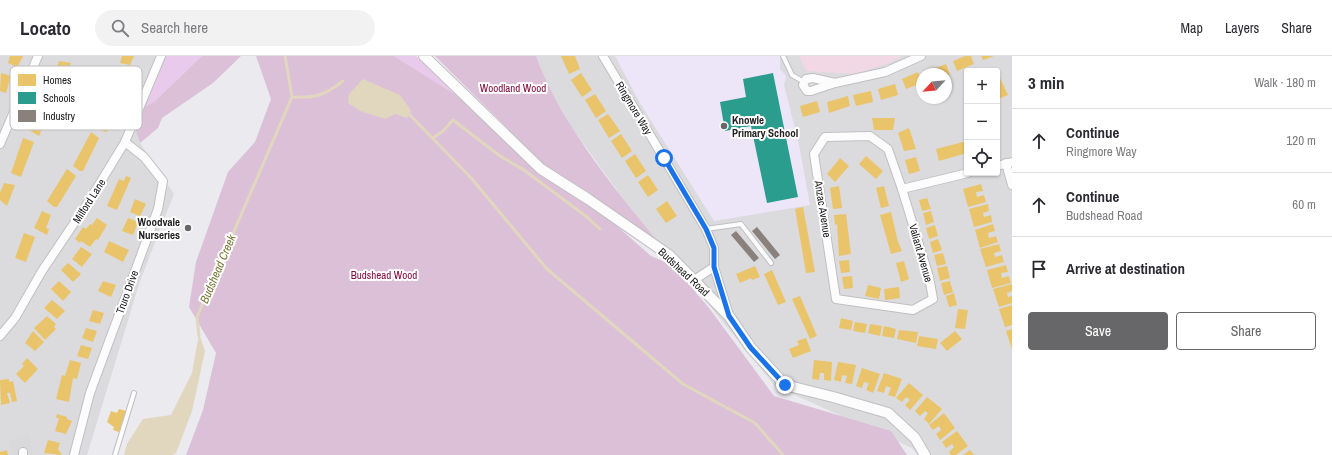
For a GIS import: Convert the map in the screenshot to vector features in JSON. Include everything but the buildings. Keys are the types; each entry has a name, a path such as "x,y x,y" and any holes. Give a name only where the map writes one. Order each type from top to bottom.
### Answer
{"street":[{"path":"34,66 38,56"},
{"name":"Milford Lane","path":"142,101 161,56"},
{"name":"Budshead Road","path":"424,56 541,169 588,199 669,255 729,316 751,348 785,385 888,413 915,438 925,455"},
{"name":"Ringmore Way","path":"603,56 706,229 714,248 714,267 729,316"},
{"path":"835,83 813,78 806,79 804,82 804,88 811,91 835,83 885,72 921,56"},
{"path":"0,144 10,121"},
{"name":"Milford Lane","path":"0,336 15,318 42,271 89,201 125,142 130,130"},
{"name":"Anzac Avenue","path":"835,285 814,154 825,137 870,136 888,150 902,189"},
{"name":"Truro Drive","path":"74,455 90,393 158,209 163,181 144,157 125,142"},
{"path":"1009,163 1012,184"},
{"path":"902,189 964,174"},
{"name":"Valiant Avenue","path":"835,285 836,299 913,310 932,299 929,277 902,189"},
{"path":"694,280 714,267"}],"lane":[{"path":"783,56 792,75 804,82"},
{"path":"706,229 741,224 771,263"},
{"path":"115,455 134,393"}],"shaded area":[{"path":"0,56 163,56 142,106 142,66 10,66 10,130 136,130 140,143 174,194 140,281 87,455 0,455"},
{"path":"163,56 202,56 155,101 142,108"},
{"path":"394,56 416,56 457,96"},
{"path":"536,56 1012,56 1012,455 918,455 912,448 775,386 630,208 572,128 543,76"},
{"name":"Knowle Primary School","path":"615,56 780,56 780,69 786,76 784,85 799,145 810,205 714,221 640,103"},
{"path":"799,56 903,56 889,63 855,74 806,71"},
{"path":"363,79 400,95 411,110 407,118 395,114 385,119 360,111 348,103 349,94"},
{"path":"199,334 205,351 192,411 176,453 172,455 124,455 127,444 143,419 171,415 192,373"},
{"path":"29,434 33,453 13,455 9,441"}],"green space":[{"path":"202,56 241,56 213,83 162,118 158,128 140,143 136,130 142,130 142,108 155,101"},
{"name":"Budshead Wood","path":"256,56 394,56 467,102 601,212 651,256 672,265 709,308 774,396 891,431 907,455 186,455 203,410 216,353 189,307 196,262 228,172 255,142 271,99"},
{"name":"Woodland Wood","path":"435,56 536,56 558,104 572,128 622,198 656,239 563,179 541,162"}],"waterway":[{"name":"Budshead Creek","path":"199,336 197,317 292,97 285,56"},
{"path":"292,97 319,95 325,93 343,81"},
{"path":"409,114 472,179 547,269 683,384 755,423 783,455"},
{"path":"433,138 443,131 453,120 500,156 524,170 587,217 600,229"}],"place":[{"name":"Knowle Primary School","path":"724,126"},
{"name":"Woodvale Nurseries","path":"188,228"}],"route":[{"path":"664,158 706,229 714,248 714,267 729,316 751,348 785,385"}]}
